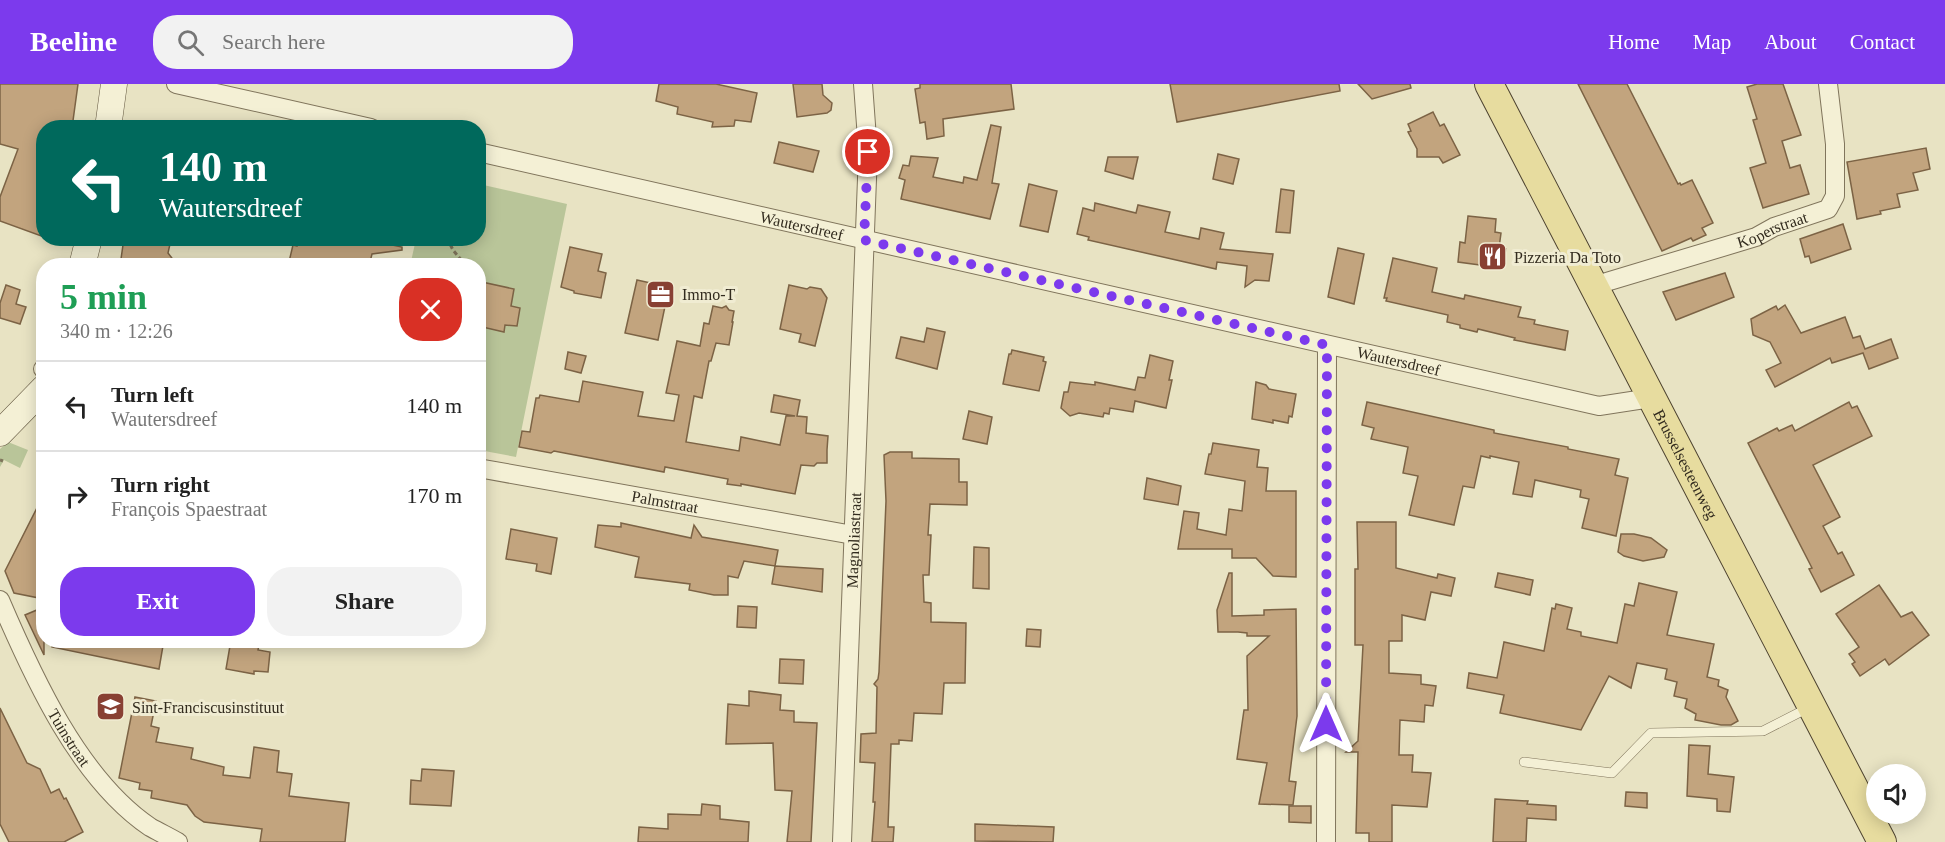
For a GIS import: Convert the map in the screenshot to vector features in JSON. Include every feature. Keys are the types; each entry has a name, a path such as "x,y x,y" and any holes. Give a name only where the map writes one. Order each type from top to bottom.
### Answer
{"main road":[{"name":"Brusselsesteenweg","path":"1489,84 1882,842"}],"street":[{"path":"109,120 114,84"},
{"path":"176,84 336,120"},
{"name":"Magnoliastraat","path":"842,842 868,152 863,84"},
{"name":"Koperstraat","path":"1593,286 1756,237 1774,227 1828,209 1835,196 1835,144 1828,84"},
{"name":"Wautersdreef","path":"486,154 1599,406 1651,398"},
{"path":"1326,842 1327,345"},
{"path":"0,410 36,380"},
{"path":"0,433 36,384"},
{"name":"Palmstraat","path":"486,469 853,535"},
{"name":"Tuinstraat","path":"3,607 44,697 73,745 116,798 150,826 178,842"}],"lane":[{"path":"1524,762 1612,773 1651,733 1763,731 1811,706"}],"green space":[{"path":"486,186 567,204 516,457 486,451 486,258 412,258 414,246 486,246"},
{"path":"8,442 28,450 20,468 4,460 0,467 0,449"}],"building":[{"path":"0,84 78,84 73,120 36,120 36,234 0,221 0,197 18,149 0,144"},
{"path":"659,84 716,84 757,93 751,122 735,120 734,126 712,127 713,122 677,114 678,107 656,101"},
{"path":"793,84 822,84 823,95 832,103 831,110 827,113 797,117"},
{"path":"920,84 1011,84 1014,109 943,119 944,136 927,139 925,122 920,123 915,89 920,88"},
{"path":"1170,84 1339,84 1340,91 1177,122"},
{"path":"1358,84 1410,84 1411,88 1372,99"},
{"path":"1578,84 1627,84 1678,184 1692,180 1713,223 1702,228 1706,235 1693,241 1691,238 1662,251"},
{"path":"1757,84 1783,84 1801,135 1782,141 1790,168 1800,165 1809,194 1763,208 1750,168 1766,163 1753,120 1757,119 1747,87"},
{"path":"1433,112 1440,126 1444,124 1460,155 1443,163 1439,157 1417,157 1417,149 1408,132 1411,131 1408,124"},
{"path":"991,125 1001,127 992,183 999,184 990,219 901,199 905,180 899,178 903,165 909,166 911,156 938,158 933,177 963,183 964,177 977,180"},
{"path":"779,142 819,151 813,172 774,163"},
{"path":"1926,148 1930,169 1913,173 1918,190 1897,194 1900,207 1857,219 1847,162"},
{"path":"1218,154 1239,159 1233,184 1213,179"},
{"path":"1108,157 1138,157 1133,179 1105,171"},
{"path":"1029,184 1057,191 1048,232 1020,226"},
{"path":"1281,189 1294,191 1290,233 1276,232"},
{"path":"1095,203 1136,213 1138,205 1170,212 1165,232 1199,239 1201,228 1224,233 1220,249 1273,254 1269,281 1255,280 1245,287 1247,266 1217,262 1216,269 1088,240 1089,237 1077,234 1083,208 1094,211"},
{"path":"1468,216 1496,219 1495,232 1501,233 1499,248 1506,249 1502,268 1458,262 1460,242 1465,243"},
{"path":"1843,224 1851,249 1811,263 1809,256 1805,257 1800,239"},
{"path":"123,246 170,246 168,253 172,258 121,258"},
{"path":"293,246 402,247 402,250 372,254 371,258 290,258"},
{"path":"570,247 602,254 598,271 606,273 601,298 574,293 574,291 561,287"},
{"path":"1338,248 1364,254 1354,304 1328,297"},
{"path":"1393,258 1437,268 1432,292 1464,299 1465,295 1521,307 1518,317 1535,320 1534,324 1568,331 1565,350 1514,340 1515,338 1478,329 1477,332 1460,328 1460,325 1447,322 1448,315 1386,301 1387,298 1384,298"},
{"path":"1725,273 1734,297 1676,320 1663,292"},
{"path":"637,280 669,287 658,340 625,333"},
{"path":"486,283 514,289 511,306 520,308 517,326 505,325 504,332 486,328"},
{"path":"6,285 20,290 16,304 26,307 20,324 0,318 0,303"},
{"path":"789,285 821,289 827,298 815,346 799,342 801,334 780,329"},
{"path":"1785,305 1801,333 1845,317 1853,338 1860,336 1865,349 1891,339 1898,358 1869,369 1863,353 1832,363 1830,358 1775,387 1766,370 1781,363 1770,342 1753,335 1751,319 1776,306 1778,310"},
{"path":"713,306 722,308 726,306 729,310 734,311 729,345 716,343 711,361 709,361 702,398 694,396 686,442 739,451 741,437 780,445 786,416 795,416 771,412 774,395 800,400 797,416 807,417 806,433 828,436 827,463 817,463 814,466 801,465 795,494 741,484 741,486 727,484 728,479 665,467 664,472 554,451 551,453 519,447 522,431 530,432 536,398 540,395 579,402 583,381 643,392 638,416 674,421 679,395 666,393 677,341 700,346 704,323 709,324"},
{"path":"927,328 945,332 937,369 896,358 901,337 924,342"},
{"path":"1012,350 1044,357 1043,361 1046,362 1039,391 1003,384 1009,354"},
{"path":"568,352 586,356 581,373 565,369"},
{"path":"1150,355 1173,361 1169,380 1172,380 1166,408 1135,401 1133,412 1110,408 1109,414 1104,413 1103,417 1079,413 1070,416 1061,408 1064,392 1068,392 1070,382 1095,385 1095,382 1135,390 1138,377 1145,378"},
{"path":"1256,382 1266,385 1269,389 1296,394 1292,417 1289,416 1288,423 1252,419"},
{"path":"1367,402 1494,430 1494,433 1619,459 1615,475 1628,478 1616,536 1582,528 1589,499 1580,497 1581,490 1535,480 1532,497 1513,494 1519,462 1490,456 1490,458 1481,456 1474,488 1463,486 1454,525 1409,515 1418,476 1403,473 1408,447 1371,439 1374,428 1362,425"},
{"path":"1849,402 1852,408 1857,406 1872,436 1813,465 1840,517 1823,526 1838,554 1842,552 1854,575 1821,592 1809,569 1812,568 1748,443 1777,428 1779,431 1792,425 1795,431"},
{"path":"969,411 992,417 987,444 963,439"},
{"path":"1213,443 1259,450 1257,467 1268,468 1266,491 1296,491 1296,577 1273,576 1256,558 1232,558 1232,549 1178,549 1184,511 1199,513 1197,529 1226,535 1229,509 1242,511 1245,481 1205,474"},
{"path":"890,452 912,452 912,458 959,459 959,482 967,482 967,505 930,504 929,575 923,575 924,602 931,603 931,622 966,623 965,683 944,683 942,714 914,713 912,741 899,740 899,744 891,744 888,827 894,827 893,842 872,842 875,763 860,762 861,734 876,733 877,687 874,684 879,672 886,501 884,455"},
{"path":"1147,478 1181,486 1178,505 1144,499"},
{"path":"36,510 36,597 14,593 5,571"},
{"path":"1357,522 1396,522 1396,568 1437,578 1438,574 1455,578 1451,596 1431,592 1425,620 1402,615 1402,641 1389,641 1389,673 1421,675 1421,684 1436,686 1433,706 1425,705 1424,722 1400,720 1399,755 1413,755 1412,772 1431,773 1427,807 1392,805 1392,842 1369,842 1369,833 1356,833 1358,752 1346,752 1358,741 1363,645 1355,645"},
{"path":"621,523 691,538 694,525 702,537 778,550 775,566 744,561 738,578 728,576 728,595 689,590 690,584 635,577 639,557 595,547 598,525 621,527"},
{"path":"511,529 557,538 551,574 536,571 537,564 506,559"},
{"path":"1621,534 1651,538 1667,550 1664,557 1643,561 1624,556 1618,552"},
{"path":"974,547 989,548 989,589 973,588"},
{"path":"775,566 823,569 822,592 772,584"},
{"path":"1229,573 1232,573 1232,616 1264,615 1264,610 1296,609 1297,716 1289,781 1296,782 1293,805 1259,804 1267,763 1237,759 1244,710 1248,710 1247,656 1269,636 1218,632 1217,610"},
{"path":"1498,573 1533,580 1530,595 1495,587"},
{"path":"1639,583 1677,592 1667,635 1714,644 1707,677 1719,680 1718,686 1728,690 1726,697 1738,721 1731,725 1721,725 1695,720 1696,714 1685,708 1687,699 1674,696 1677,682 1665,679 1667,669 1637,663 1631,688 1609,676 1581,730 1500,713 1504,695 1467,688 1469,673 1497,678 1504,642 1544,651 1552,608 1555,609 1556,604 1572,608 1567,629 1581,632 1581,636 1617,643 1625,604 1634,606"},
{"path":"1879,585 1901,617 1912,612 1929,635 1889,665 1885,659 1860,676 1849,654 1859,647 1836,614"},
{"path":"738,606 757,607 756,628 737,627"},
{"path":"36,610 36,638 25,615"},
{"path":"1027,629 1041,630 1040,647 1026,646"},
{"path":"57,648 163,648 159,669"},
{"path":"230,648 258,648 258,650 270,652 268,672 254,671 254,674 226,669"},
{"path":"780,659 804,660 803,684 779,683"},
{"path":"749,691 781,695 780,710 794,711 794,722 817,723 811,842 787,842 792,791 775,790 773,743 726,744 728,704 749,706"},
{"path":"135,697 156,701 151,726 159,728 156,742 193,748 191,759 224,767 223,775 250,778 254,747 279,751 277,772 292,774 289,796 349,803 345,842 260,842 262,829 204,822 195,816 187,805 151,798 152,791 139,789 140,783 119,778"},
{"path":"0,708 27,763 40,769 51,793 59,789 83,832 64,842 9,842 0,824"},
{"path":"1689,745 1710,746 1708,774 1734,777 1730,812 1717,811 1717,799 1687,796"},
{"path":"422,769 454,771 451,806 410,804 411,780 421,781"},
{"path":"1626,792 1647,793 1647,808 1625,806"},
{"path":"1495,799 1556,806 1556,820 1527,818 1526,842 1493,842"},
{"path":"702,804 720,806 720,819 749,822 748,842 638,842 639,827 668,829 668,814 701,815"},
{"path":"1289,806 1311,806 1311,823 1289,822"},
{"path":"975,824 1054,827 1053,842 975,841"}],"place":[{"name":"Pizzeria Da Toto","path":"1493,257"},
{"name":"Immo-T","path":"661,294"},
{"name":"Sint-Franciscusinstituut","path":"111,707"}],"route":[{"path":"868,152 864,240 1327,345 1326,724"}]}
